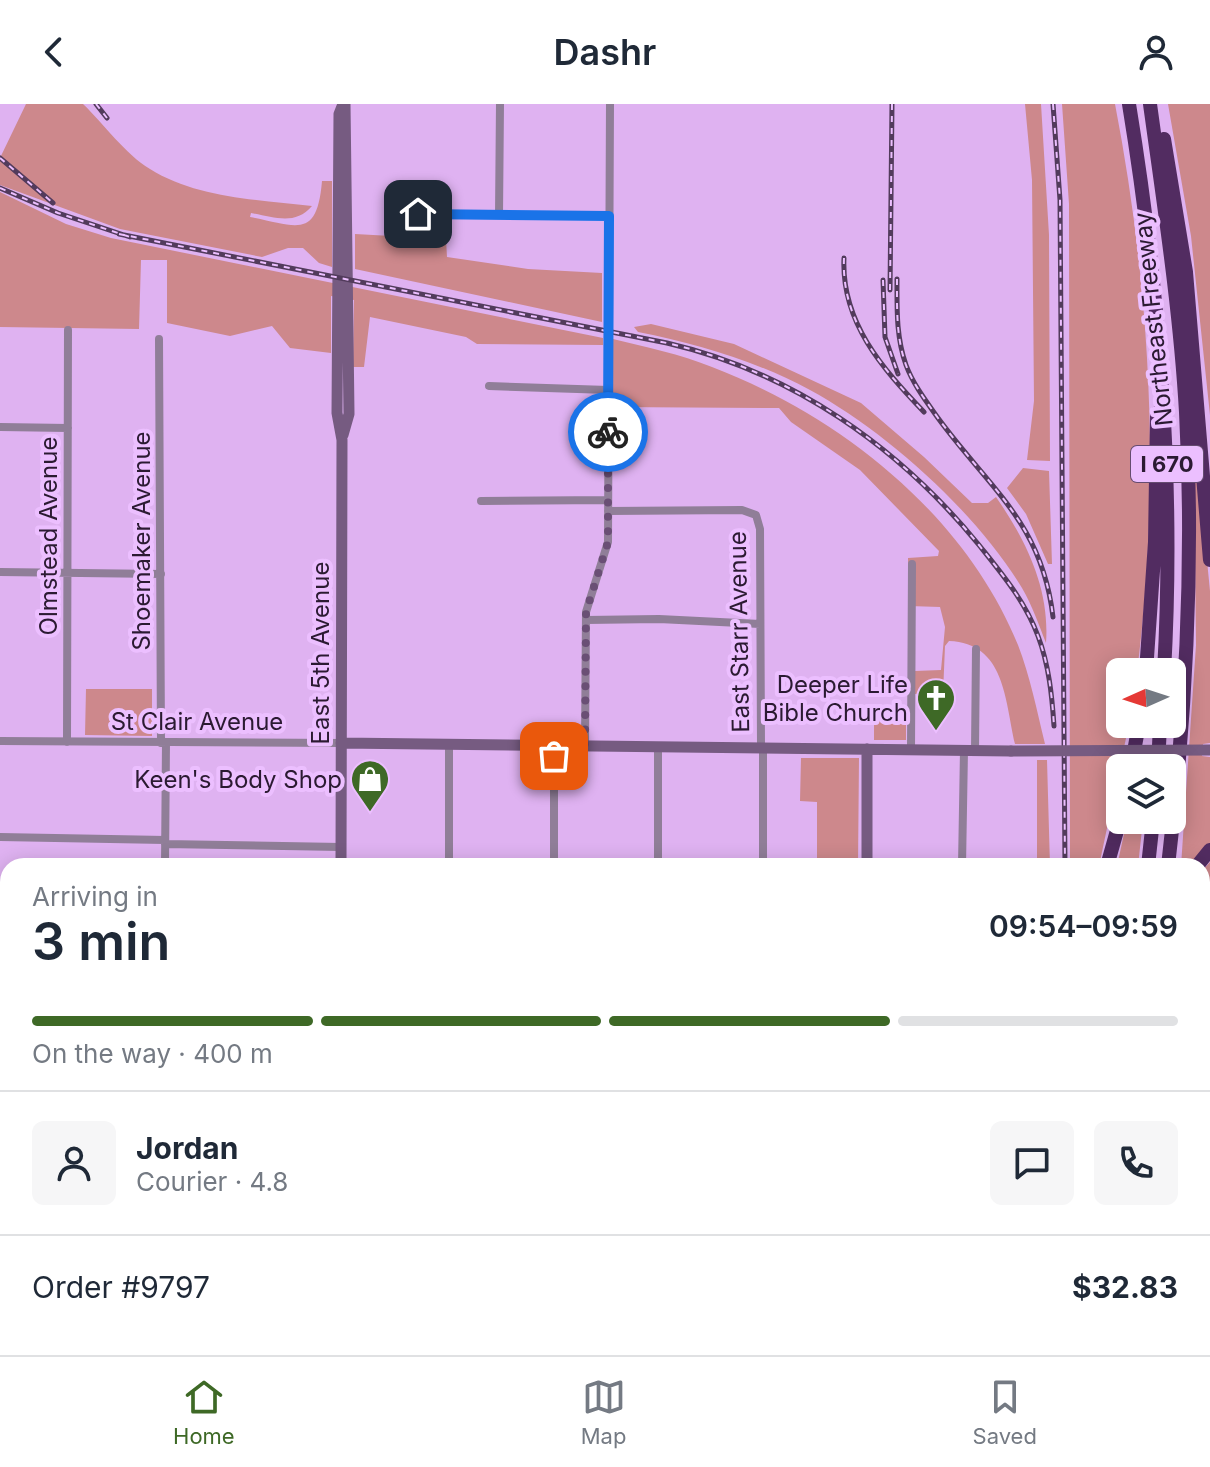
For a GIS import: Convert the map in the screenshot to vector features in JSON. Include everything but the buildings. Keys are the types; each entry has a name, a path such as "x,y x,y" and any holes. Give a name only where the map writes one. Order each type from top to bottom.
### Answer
{"highway":[{"name":"Northeast Freeway","path":"1129,104 1158,309 1169,541 1165,658"},
{"name":"Northeast Freeway","path":"1153,104 1172,257 1186,413 1189,597 1186,676"},
{"name":"I 670","path":"1153,104 1178,219 1198,380 1210,560"},
{"path":"1147,658 1155,542 1158,309"},
{"path":"1198,380 1210,471"},
{"name":"Northeast Freeway","path":"1169,858 1183,738"},
{"path":"1176,858 1183,738"},
{"path":"1109,858 1117,834"},
{"path":"1114,858 1119,834"},
{"path":"1149,858 1151,834"}],"street":[{"name":"East 5th Avenue","path":"341,858 342,440 349,414 344,104"},
{"path":"499,215 500,104"},
{"path":"585,746 586,620 608,542 610,104"},
{"path":"402,214 609,216"},
{"name":"Olmstead Avenue","path":"67,742 68,330"},
{"name":"Shoemaker Avenue","path":"159,339 165,858"},
{"path":"489,386 608,390"},
{"path":"0,427 68,428"},
{"path":"481,501 608,500"},
{"name":"East Starr Avenue","path":"608,511 742,510 756,515 760,529 763,858"},
{"path":"911,749 912,564"},
{"path":"0,572 161,574"},
{"path":"586,620 659,619 760,624"},
{"path":"963,858 976,649"},
{"name":"St Clair Avenue","path":"0,741 1011,751 1210,750"},
{"path":"449,745 449,858"},
{"path":"554,746 554,858"},
{"path":"658,747 658,858"},
{"path":"867,749 867,858"},
{"path":"0,837 341,847"}],"shaded area":[{"path":"26,104 83,104 141,163 187,186 228,196 312,206 291,218 251,213 250,217 292,225 309,221 315,213 322,181 332,181 332,267 319,263 303,248 288,248 262,257 120,229 0,185 0,158"},
{"path":"1025,104 1041,104 1049,235 1050,461 1027,460 1034,401 1032,180"},
{"path":"1062,104 1115,104 1137,245 1144,316 1150,459 1149,530 1138,658 1106,658 1106,738 1126,738 1123,754 1106,754 1106,833 1101,858 1070,858 1069,204"},
{"path":"1168,104 1210,104 1210,415 1191,236"},
{"path":"0,192 66,224 111,238 603,338 603,345 477,344 466,337 370,317 364,367 353,367 354,300 331,296 331,353 290,348 272,326 230,336 167,323 167,260 141,260 139,329 0,327"},
{"path":"355,234 446,239 447,257 528,269 602,273 602,322 355,269"},
{"path":"651,324 734,344 861,403 972,503 988,503 996,497 1017,530 1034,566 1044,603 1046,643 1026,595 1003,559 955,503 899,451 839,407 769,370 683,342 638,332 634,327"},
{"path":"613,339 688,358 760,388 852,442 894,476 932,513 966,554 995,598 1018,645 1045,744 1015,744 999,677 982,652 968,644 949,641 945,646 943,694 915,694 915,671 941,670 945,627 940,607 909,606 908,558 938,556 939,551 860,470 791,422 779,408 612,407"},
{"path":"1194,459 1197,459 1210,591 1210,743 1203,744 1202,756 1210,757 1210,844 1199,858 1182,858 1183,834 1186,834 1196,645"},
{"path":"1023,468 1049,471 1052,564 1048,564 1026,514 1007,488"},
{"path":"86,689 152,689 152,736 85,735"},
{"path":"874,706 906,706 906,740 874,740"},
{"path":"801,758 859,758 858,858 817,858 817,802 800,801"},
{"path":"1037,760 1047,760 1050,858 1037,858"},
{"path":"1124,834 1141,834 1139,858 1119,858"}],"railway":[{"path":"96,104 107,118"},
{"path":"890,290 892,104"},
{"path":"1053,104 1060,200 1065,858"},
{"path":"0,158 53,203"},
{"path":"0,188 58,213 130,237"},
{"path":"119,234 667,343 713,356 799,394 878,445 914,476 947,509 996,567 1020,599 1038,636 1047,669 1054,726"},
{"path":"844,258 849,303 857,323 879,361 924,412"},
{"path":"897,279 899,333 909,372 938,418 1025,531 1038,556 1053,617"},
{"path":"883,280 885,337 898,374"}],"way so far":[{"path":"554,756 554,746 585,746 586,612 608,542 608,432"}],"place":[{"name":"Deeper Life Bible Church","path":"936,732"},
{"name":"Keen's Body Shop","path":"370,813"}],"route":[{"path":"418,214 609,216 608,432"}]}
